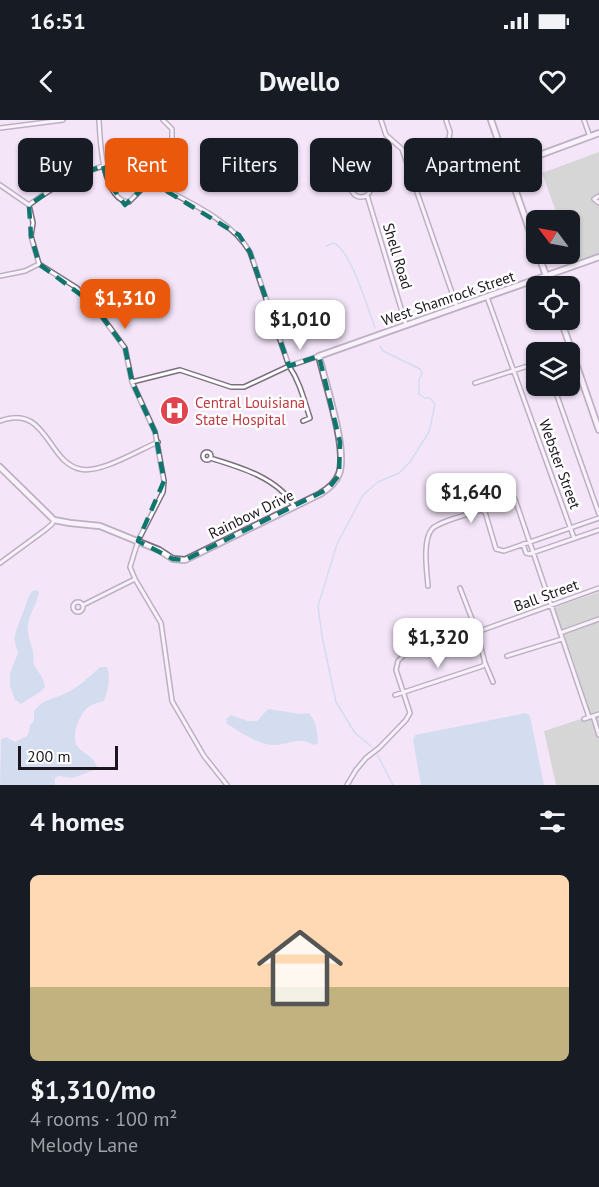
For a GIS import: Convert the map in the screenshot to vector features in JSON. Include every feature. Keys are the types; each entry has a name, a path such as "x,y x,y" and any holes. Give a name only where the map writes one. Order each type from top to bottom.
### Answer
{"street":[{"path":"0,128 63,120"},
{"path":"99,120 105,172"},
{"path":"163,120 172,129 172,138"},
{"path":"381,120 386,135 400,146 404,155"},
{"path":"446,120 449,138"},
{"path":"491,120 497,138"},
{"path":"584,120 590,136"},
{"path":"542,154 599,133"},
{"path":"28,205 61,182 103,166"},
{"path":"357,178 369,179 372,190 367,195 355,196 352,192 351,184 357,178"},
{"path":"0,185 28,205 33,223 31,236 39,264 77,288 92,303 125,348 132,382 158,442 164,481 163,492 138,541 130,567 161,623 172,702 204,756 227,785"},
{"path":"116,192 124,202 129,202 141,192"},
{"path":"169,192 220,221 239,235 246,244 310,418 303,421"},
{"path":"417,192 457,307"},
{"path":"516,192 526,221"},
{"name":"Shell Road","path":"367,195 406,325"},
{"path":"599,196 594,199 599,203"},
{"name":"West Shamrock Street","path":"546,276 599,257"},
{"path":"0,276 25,271 39,264"},
{"path":"541,264 546,276"},
{"name":"West Shamrock Street","path":"132,382 180,370 231,387 244,387 289,366 526,283"},
{"name":"Webster Street","path":"487,297 574,538"},
{"name":"Rainbow Drive","path":"54,520 100,526 138,541 177,561 185,560 328,489 339,475 340,442 319,356"},
{"path":"475,383 526,366"},
{"path":"580,378 599,430"},
{"path":"428,586 426,557 428,538 431,530 438,525 481,510 485,512 496,549 504,551 599,516 557,396"},
{"path":"0,421 18,418 31,422 42,429 61,459 80,470 100,467 158,442"},
{"path":"210,458 242,468 265,480 287,494 294,506"},
{"path":"0,467 54,520 45,530 0,563"},
{"path":"515,499 531,541 550,607 599,735"},
{"path":"523,544 526,553 534,552 599,530"},
{"path":"83,605 135,579"},
{"path":"460,588 493,682"},
{"name":"Ball Street","path":"347,785 366,758 379,748 410,713 396,670 398,661 409,650 477,632 599,588"},
{"path":"560,633 599,619"},
{"path":"507,657 562,639"},
{"path":"395,695 483,666 485,663"},
{"path":"584,719 599,714"}],"highlighted area":[{"path":"103,166 108,182 125,205 150,181 239,235 250,252 289,366 319,356 340,442 339,475 328,489 185,560 173,559 138,541 164,481 155,432 132,382 125,348 92,303 39,264 31,236 29,205 69,178"}],"green space":[{"path":"599,152 599,253 580,260 580,210 555,210 542,173"},
{"path":"599,592 599,785 556,785 544,731 590,716 573,660 553,608"}],"water":[{"path":"32,591 39,592 30,617 28,635 34,658 33,663 45,687 21,704 15,700 10,686 10,673 18,653 14,639 29,596"},
{"path":"100,667 107,667 109,675 104,701 84,711 75,733 78,747 92,758 97,767 73,778 58,776 55,778 55,785 0,785 1,739 6,737 15,742 26,736 34,721 34,711 37,707 75,688"},
{"path":"268,709 300,714 309,713 316,727 318,743 314,745 299,741 270,745 250,738 227,724 226,719 231,715 248,721 257,721"},
{"path":"526,713 530,716 544,785 421,785 413,740 415,735"}],"waterway":[{"path":"326,246 334,243 347,257 375,328"},
{"path":"372,747 355,733 336,702 318,606 337,544 363,495 378,482 399,473 410,462 429,432 435,404 430,398 419,394 419,380 422,373 420,369 383,351 380,346"},
{"path":"377,754 393,785"}],"place":[{"name":"Central Louisiana State Hospital","path":"174,411"}]}
